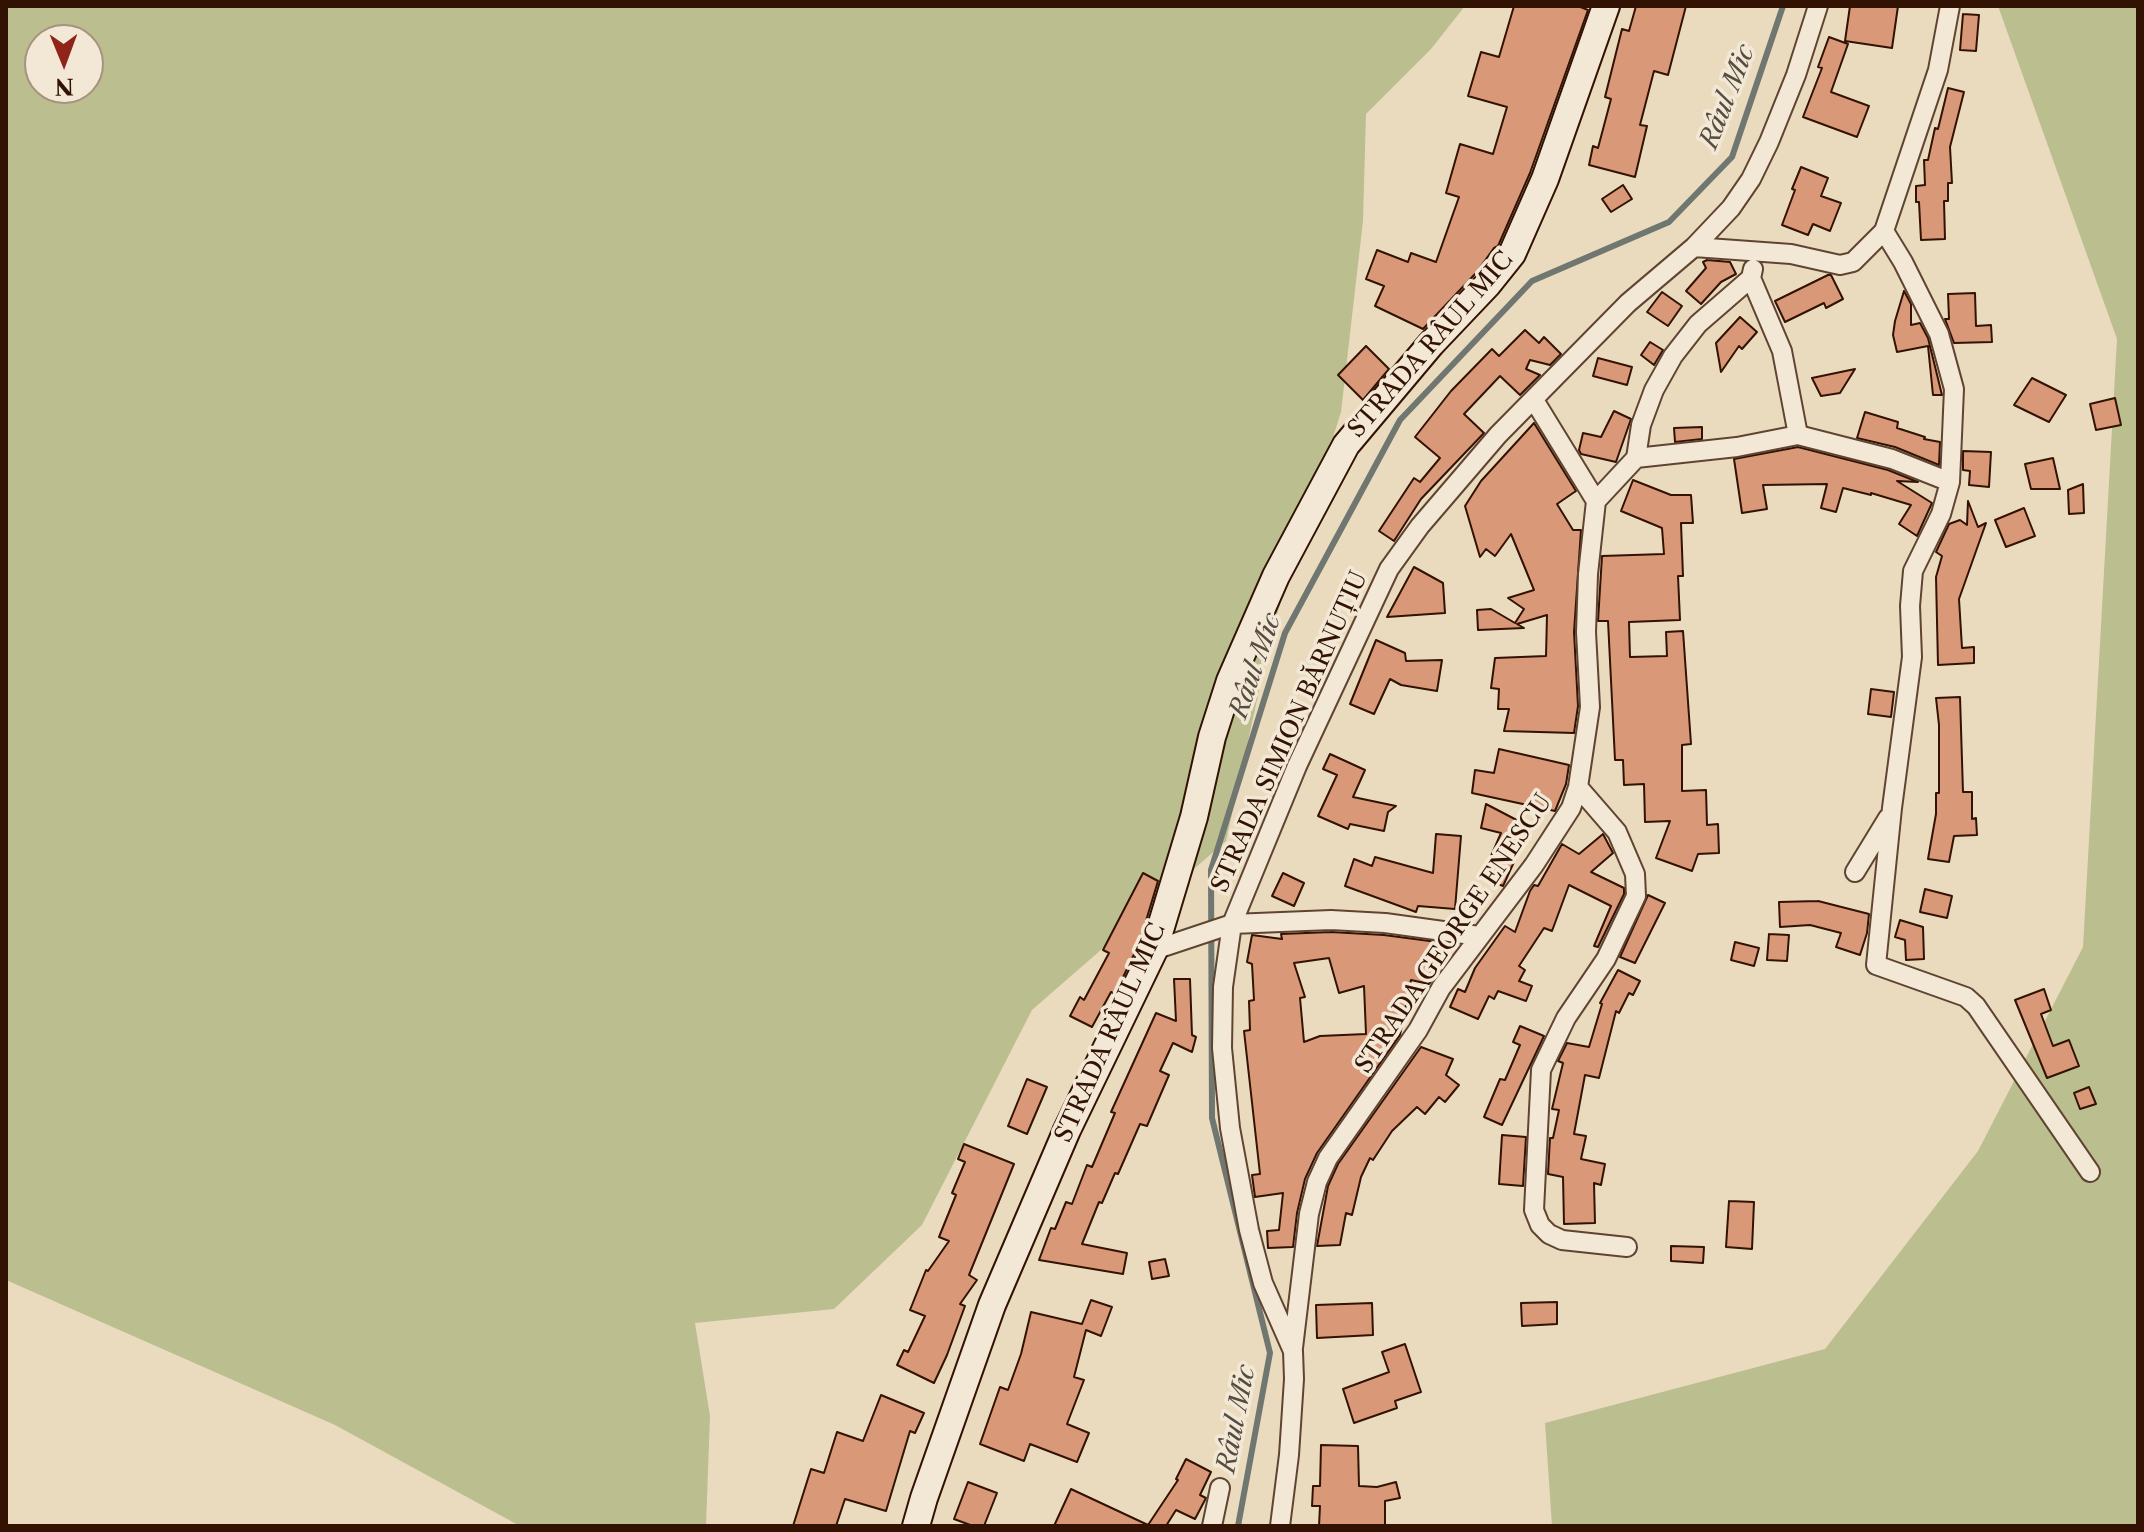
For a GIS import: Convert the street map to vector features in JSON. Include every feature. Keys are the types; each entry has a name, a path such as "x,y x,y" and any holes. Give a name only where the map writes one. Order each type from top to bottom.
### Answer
{"street":[{"name":"STRADA RÂUL MIC","path":"916,1526 992,1305 1067,1130 1154,950 1230,681 1276,576 1346,445 1512,254 1545,179 1606,6"},
{"name":"STRADA SIMION BĂRNUȚIU","path":"1280,1526 1289,1455 1293,1351 1263,1283 1249,1230 1230,1128 1222,1048 1226,926 1389,569 1467,469 1628,303 1694,247 1731,208 1757,167 1796,75 1818,6"},
{"path":"1694,247 1791,254 1840,265 1853,262 1884,231 1938,70 1950,6"},
{"path":"1884,231 1939,334 1954,389 1950,482 1941,514 1913,571 1910,606 1912,657 1876,965 1966,997 1976,1006 2090,1172"},
{"path":"1756,251 1751,278 1782,351 1798,435"},
{"path":"1534,400 1596,501 1636,458 1641,425 1654,390 1673,356 1698,324 1751,278"},
{"path":"1636,458 1737,447 1798,435 1892,459 1950,482"},
{"name":"STRADA GEORGE ENESCU","path":"1293,1351 1303,1251 1317,1182 1328,1158 1418,1030 1441,988 1534,865 1571,808 1578,787 1590,707 1586,632 1588,574 1596,501"},
{"path":"1578,787 1617,832 1635,874 1636,896 1606,959 1566,1018 1541,1070 1534,1210 1540,1225 1562,1240 1627,1247"},
{"path":"1855,872 1892,808"},
{"path":"1154,950 1226,926 1358,921 1479,936"},
{"path":"1212,1526 1220,1488"}],"green space":[{"path":"6,6 1465,6 1431,49 1366,114 1363,221 1341,412 1273,627 1226,841 1032,1010 922,1225 834,1309 695,1323 710,1416 706,1526 520,1526 335,1425 6,1280"},
{"path":"1998,6 2138,6 2138,1526 1552,1526 1545,1423 1825,1349 1978,1151 2083,947 2117,339"}],"building":[{"path":"1514,6 1578,6 1588,10 1530,173 1498,246 1423,329 1375,306 1384,286 1366,279 1377,250 1408,262 1411,253 1436,262 1459,197 1446,193 1460,144 1493,154 1507,107 1468,96 1481,52 1499,57"},
{"path":"1636,6 1686,6 1668,75 1654,71 1640,125 1647,126 1635,177 1589,165 1593,146 1598,148 1611,99 1605,97 1622,29 1629,31"},
{"path":"1850,6 1898,6 1892,48 1845,41"},
{"path":"1963,14 1979,15 1976,51 1960,50"},
{"path":"1829,37 1848,44 1831,92 1869,106 1857,137 1803,117 1822,68 1818,67"},
{"path":"1948,88 1964,92 1950,147 1952,183 1948,183 1948,201 1944,201 1945,239 1921,240 1916,186 1925,185 1924,160 1928,160"},
{"path":"1801,167 1828,178 1821,196 1841,203 1830,231 1813,224 1808,235 1782,225"},
{"path":"1623,185 1632,199 1611,212 1602,199"},
{"path":"1703,262 1730,262 1736,274 1721,282 1701,304 1686,291 1706,268"},
{"path":"1831,275 1843,299 1826,308 1824,303 1785,322 1775,301"},
{"path":"1904,291 1911,304 1911,325 1920,323 1928,338 1942,395 1933,395 1928,346 1897,352 1893,335"},
{"path":"1662,292 1682,306 1668,326 1647,312"},
{"path":"1975,293 1976,326 1991,325 1992,342 1954,343 1945,319 1949,319 1948,294"},
{"path":"1740,317 1757,332 1742,349 1739,346 1721,372 1716,343"},
{"path":"1525,330 1539,343 1544,337 1561,354 1550,365 1530,360 1526,369 1540,375 1520,395 1500,376 1464,414 1484,433 1421,499 1394,541 1379,531 1414,478 1420,482 1440,458 1415,437 1451,391 1492,349 1499,356"},
{"path":"1650,342 1663,350 1654,365 1641,355"},
{"path":"1366,346 1389,369 1363,400 1338,375"},
{"path":"1598,358 1632,367 1627,385 1593,376"},
{"path":"1855,369 1840,393 1821,396 1812,378"},
{"path":"2032,378 2066,395 2049,422 2014,405"},
{"path":"2115,398 2121,425 2096,430 2090,404"},
{"path":"1614,411 1631,419 1616,462 1581,454 1583,433 1601,437"},
{"path":"1865,412 1898,422 1897,428 1924,439 1940,442 1939,465 1895,447 1857,438"},
{"path":"1534,423 1576,491 1557,504 1573,530 1581,530 1574,632 1578,706 1574,733 1504,731 1509,709 1498,709 1499,689 1491,688 1495,658 1546,656 1547,615 1517,624 1524,628 1478,630 1477,610 1491,609 1515,623 1524,609 1508,598 1534,590 1511,534 1495,556 1486,549 1480,557 1465,506 1481,481"},
{"path":"1702,427 1702,439 1675,442 1674,428"},
{"path":"1798,447 1888,470 1918,482 1897,481 1932,503 1917,536 1899,524 1911,505 1843,488 1836,512 1821,508 1827,484 1763,485 1767,509 1742,513 1734,459"},
{"path":"1963,451 1991,452 1989,487 1969,485 1970,471 1963,470"},
{"path":"2053,458 2060,489 2031,489 2025,464"},
{"path":"1633,480 1671,495 1691,495 1693,523 1681,523 1683,576 1678,576 1680,620 1629,622 1630,657 1667,656 1666,632 1683,631 1691,744 1682,745 1682,791 1706,790 1707,825 1718,824 1719,853 1698,854 1692,871 1656,858 1670,821 1645,822 1644,784 1624,785 1623,760 1615,760 1608,621 1598,621 1602,556 1664,554 1662,528 1621,511"},
{"path":"2083,484 2084,513 2069,514 2068,490"},
{"path":"1968,501 1978,527 1986,523 1959,599 1962,648 1974,647 1974,663 1938,665 1936,577 1942,556 1936,552 1949,524 1960,520 1967,525"},
{"path":"2024,508 2035,536 2006,547 1995,520"},
{"path":"1414,567 1443,583 1445,613 1387,617"},
{"path":"1376,640 1405,653 1406,661 1442,660 1437,691 1401,685 1390,679 1374,714 1350,704"},
{"path":"1871,689 1894,692 1891,717 1868,714"},
{"path":"1960,697 1963,792 1972,792 1972,819 1976,818 1977,835 1954,836 1949,862 1928,859 1936,814 1936,793 1939,793 1936,698"},
{"path":"1499,749 1569,765 1566,784 1555,811 1472,793 1475,770 1494,773"},
{"path":"1330,754 1365,770 1353,797 1396,806 1388,812 1384,831 1350,824 1348,829 1318,816 1337,775 1323,769"},
{"path":"1486,804 1530,827 1503,886 1482,877 1501,833 1481,828"},
{"path":"1436,834 1461,836 1455,909 1418,906 1416,912 1345,886 1354,859 1372,866 1375,857 1433,873"},
{"path":"1603,834 1613,853 1591,872 1624,888 1624,894 1598,947 1594,946 1611,906 1569,885 1552,931 1544,928 1519,966 1525,970 1519,981 1532,986 1526,1001 1498,991 1494,999 1489,996 1478,1019 1450,1007 1458,989 1465,992 1475,968 1505,926 1515,932 1530,891 1534,885 1538,886 1562,844 1579,854"},
{"path":"1143,873 1158,881 1139,944 1115,994 1111,992 1092,1027 1070,1016 1080,997 1084,1000 1109,953 1103,950"},
{"path":"1283,873 1304,883 1294,906 1272,896"},
{"path":"1925,889 1952,896 1947,918 1920,912"},
{"path":"1648,895 1665,903 1635,963 1620,957"},
{"path":"1818,901 1869,914 1860,955 1836,947 1841,933 1810,925 1780,927 1779,902"},
{"path":"1900,920 1923,927 1924,959 1906,960 1905,940 1895,937"},
{"path":"1331,932 1445,943 1439,971 1429,984 1411,980 1400,1035 1317,1153 1305,1179 1293,1247 1268,1248 1267,1231 1279,1230 1283,1193 1255,1197 1252,1175 1260,1174 1244,1031 1250,1030 1249,1001 1254,1000 1252,964 1247,962 1252,935 1282,939 1281,934","holes":["1329,958 1339,993 1364,986 1366,1034 1320,1036 1304,1042 1300,998 1305,997 1294,963"]},
{"path":"1769,934 1789,935 1787,961 1767,960"},
{"path":"1735,942 1759,948 1754,966 1731,960"},
{"path":"1618,970 1640,981 1633,995 1629,993 1619,1013 1616,1011 1599,1078 1585,1075 1574,1134 1586,1136 1581,1159 1605,1164 1601,1185 1594,1183 1595,1223 1564,1224 1563,1177 1548,1174 1550,1138 1553,1138 1559,1110 1552,1109 1563,1063 1558,1061 1567,1043 1589,1047 1600,1003"},
{"path":"1174,979 1190,979 1192,1035 1196,1037 1192,1052 1173,1043 1160,1071 1169,1075 1147,1126 1140,1124 1118,1174 1115,1173 1102,1203 1099,1202 1082,1244 1127,1253 1123,1274 1039,1260 1051,1228 1055,1229 1066,1202 1072,1204 1087,1165 1092,1167 1115,1113 1111,1112 1156,1013 1176,1021"},
{"path":"2044,989 2051,1010 2041,1014 2053,1046 2069,1040 2079,1066 2047,1078 2015,1000"},
{"path":"1520,1026 1544,1036 1502,1125 1484,1117 1500,1079 1505,1080 1520,1045 1513,1042"},
{"path":"1421,1047 1453,1059 1446,1075 1459,1085 1445,1102 1439,1097 1425,1114 1417,1107 1392,1131 1373,1160 1370,1158 1361,1177 1352,1215 1346,1213 1340,1245 1317,1246 1328,1186 1338,1164"},
{"path":"1027,1079 1047,1087 1027,1134 1008,1126"},
{"path":"2089,1087 2096,1104 2080,1109 2074,1093"},
{"path":"1502,1135 1526,1137 1523,1186 1499,1184"},
{"path":"964,1144 1014,1164 969,1275 977,1280 960,1304 965,1306 934,1383 897,1365 904,1350 908,1352 925,1316 910,1310 926,1270 949,1241 939,1237 965,1162 958,1159"},
{"path":"1729,1201 1754,1202 1752,1249 1726,1247"},
{"path":"1671,1246 1704,1247 1703,1263 1671,1261"},
{"path":"1165,1259 1169,1276 1152,1279 1149,1262"},
{"path":"1091,1300 1112,1307 1101,1336 1086,1330 1074,1377 1084,1380 1067,1424 1089,1433 1077,1462 1030,1444 1024,1461 980,1444 1000,1387 1008,1390 1031,1312 1082,1324"},
{"path":"1557,1302 1557,1324 1522,1326 1521,1303"},
{"path":"1372,1303 1373,1335 1317,1338 1316,1305"},
{"path":"1405,1344 1421,1392 1395,1401 1397,1408 1354,1423 1343,1389 1389,1372 1382,1352"},
{"path":"881,1395 924,1413 915,1433 910,1431 886,1511 845,1499 836,1526 793,1526 811,1469 824,1473 837,1432 863,1441"},
{"path":"1321,1445 1358,1446 1359,1486 1377,1487 1396,1482 1400,1498 1385,1501 1385,1526 1319,1526 1320,1506 1312,1506 1313,1486 1320,1486"},
{"path":"1186,1459 1211,1472 1200,1495 1206,1498 1195,1519 1176,1510 1166,1526 1054,1526 1071,1489 1148,1525 1178,1480"},
{"path":"968,1482 997,1493 984,1526 973,1526 954,1519"}],"waterway":[{"name":"Râul Mic","path":"1238,1526 1270,1353 1212,1118 1211,870 1285,633 1400,420 1532,281 1669,222 1732,157 1783,6"}]}
